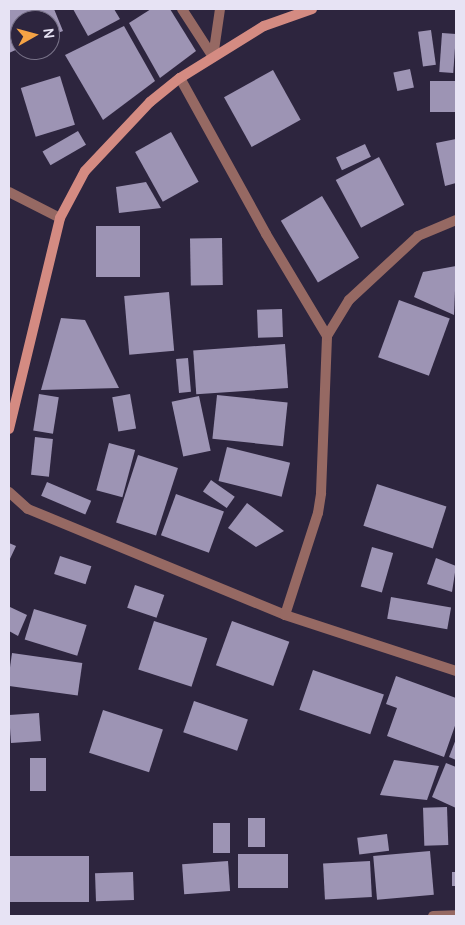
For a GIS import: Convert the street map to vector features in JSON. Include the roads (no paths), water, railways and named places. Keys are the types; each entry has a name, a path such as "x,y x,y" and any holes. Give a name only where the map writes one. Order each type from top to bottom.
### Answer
{"street":[{"path":"182,9 213,58"},
{"path":"213,58 220,9"},
{"path":"9,429 60,218 85,171 150,102 180,78 264,26 312,9"},
{"path":"180,78 266,234 327,336"},
{"path":"9,192 60,218"},
{"path":"285,615 321,493 327,336 349,300 418,236 441,223 456,220"},
{"path":"9,492 28,509 285,615 456,671"},
{"path":"433,916 456,916"}]}
